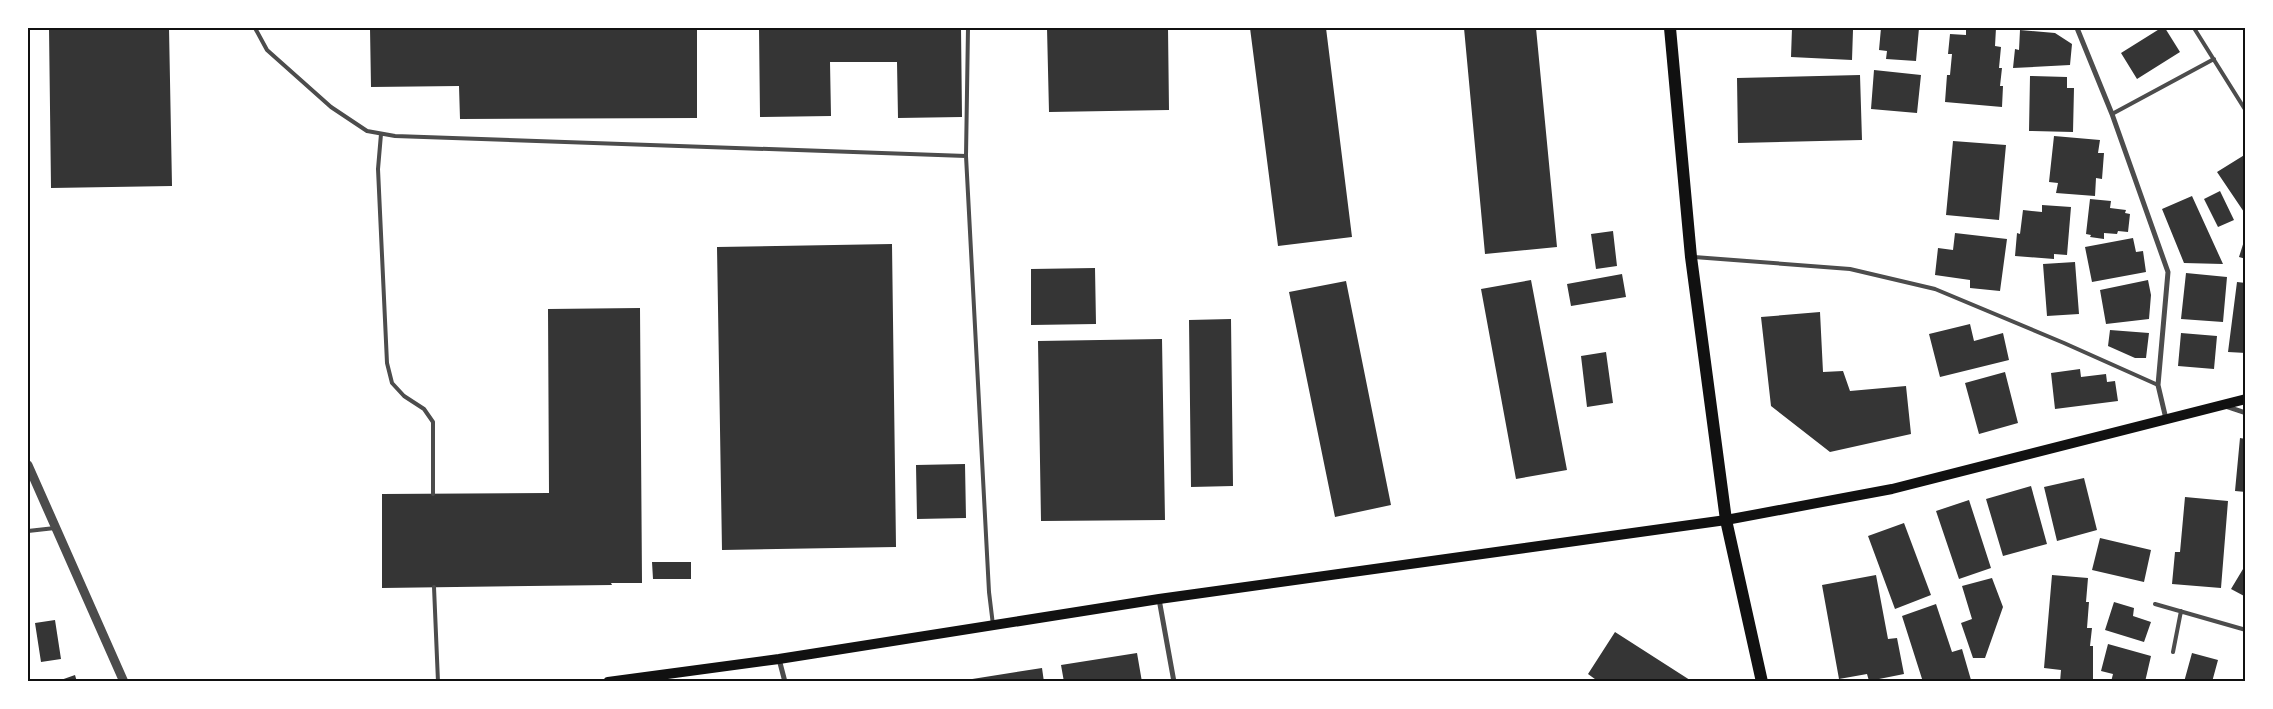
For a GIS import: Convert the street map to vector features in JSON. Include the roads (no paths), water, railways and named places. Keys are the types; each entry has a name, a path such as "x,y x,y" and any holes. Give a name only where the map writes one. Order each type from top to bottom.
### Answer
{"main road":[{"path":"1670,28 1691,257 1726,520 1762,682"},
{"path":"608,682 779,659 1159,599 1726,520 1892,490 2246,399"}],"street":[{"path":"2077,28 2112,114 2168,272 2158,385 2166,419"},
{"path":"2222,405 2246,413"},
{"path":"28,465 124,682"},
{"path":"1159,599 1174,682"},
{"path":"779,659 785,682"}],"lane":[{"path":"255,28 268,50 332,107 367,131 381,134 966,156"},
{"path":"968,28 966,156 988,592 992,625"},
{"path":"2194,28 2246,111"},
{"path":"2112,114 2214,59"},
{"path":"381,134 378,169 387,363 392,383 404,396 424,409 433,422 433,494"},
{"path":"1691,257 1850,269 1935,289 2158,385"},
{"path":"28,531 55,528"},
{"path":"434,587 438,682"},
{"path":"2155,604 2246,630"},
{"path":"2173,652 2181,612"}]}
